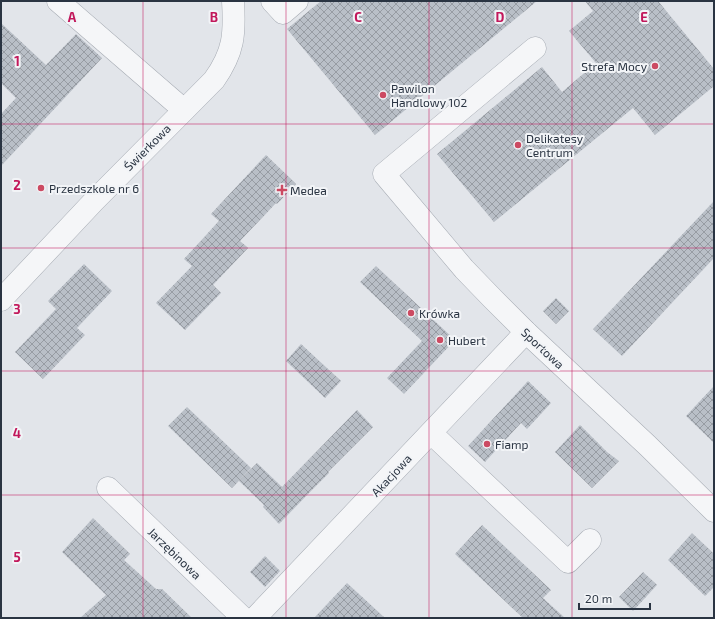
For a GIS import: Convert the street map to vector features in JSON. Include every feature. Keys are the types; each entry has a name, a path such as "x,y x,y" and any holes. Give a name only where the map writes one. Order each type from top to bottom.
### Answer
{"street":[{"path":"58,1 184,110"},
{"name":"Świerkowa","path":"1,300 94,200 214,80 226,63 233,39 234,28 232,1"},
{"path":"272,1 283,13 297,1"},
{"name":"Sportowa","path":"535,48 384,174 464,268 492,298 714,511"},
{"name":"Akacjowa","path":"255,618 526,332"},
{"path":"431,433 568,562 590,540"},
{"name":"Jarzębinowa","path":"108,488 242,618"}],"building":[{"name":"Pawilon Handlowy 102","path":"321,1 537,1 375,135 287,29"},
{"path":"585,1 658,1 714,69 714,86 655,135 633,108 494,222 437,154 542,67 562,92 596,63 569,31 593,11"},
{"path":"1,23 46,65 76,34 102,58 1,166 1,114 16,98 1,83"},
{"path":"266,155 296,184 240,241 248,248 213,285 221,293 185,330 156,303 192,266 184,259 219,221 211,214"},
{"path":"714,201 714,258 622,356 593,329"},
{"path":"84,264 112,291 77,328 85,335 43,379 15,352 56,309 48,301"},
{"path":"376,266 455,340 404,394 387,378 422,341 360,282"},
{"path":"556,298 569,311 556,324 543,311"},
{"path":"301,344 341,381 325,398 286,361"},
{"path":"528,381 551,403 527,429 521,423 485,462 468,446"},
{"path":"714,386 714,443 686,416"},
{"path":"187,407 251,468 232,488 168,426"},
{"path":"357,410 373,427 279,524 263,507 264,505 239,481 257,463 282,487"},
{"path":"580,425 607,452 619,461 592,488 555,452"},
{"path":"93,518 130,554 124,560 156,589 162,589 192,618 80,618 106,595 62,552"},
{"path":"482,525 551,590 543,598 565,618 523,618 455,554"},
{"path":"692,533 714,554 714,587 705,596 668,560"},
{"path":"265,556 280,571 265,587 250,572"},
{"path":"643,572 657,585 633,611 619,597"},
{"path":"347,583 385,618 314,618"}],"place":[{"name":"Strefa Mocy","path":"655,66"},
{"name":"Pawilon Handlowy 102","path":"383,95"},
{"name":"Delikatesy Centrum","path":"518,145"},
{"name":"Przedszkole nr 6","path":"41,188"},
{"name":"Medea","path":"282,190"},
{"name":"Krówka","path":"411,313"},
{"name":"Hubert","path":"440,340"},
{"name":"Fiamp","path":"487,444"}]}
